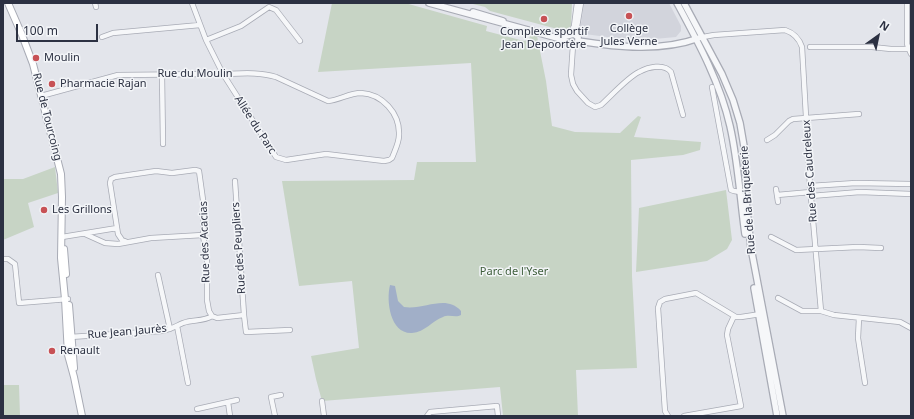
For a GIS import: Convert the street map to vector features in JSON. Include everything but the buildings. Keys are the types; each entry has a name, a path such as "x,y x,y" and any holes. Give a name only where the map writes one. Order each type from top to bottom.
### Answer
{"main road":[{"name":"Rue de Tourcoing","path":"8,3 26,44 42,96 61,174 62,237 65,260 69,337 74,377 82,416"}],"street":[{"name":"Allée du Parc","path":"192,3 206,40 223,74 272,153 279,159 286,160 322,154 384,161 392,158"},
{"path":"429,3 561,39 570,44 577,44 577,27 581,3"},
{"path":"439,3 561,36 575,34 578,39 611,45 640,47 672,45 703,37"},
{"path":"577,3 573,28 567,39 570,44 572,82 577,91 590,105 595,107 601,105 640,71 662,66 671,72 683,115"},
{"name":"Rue de la Briqueterie","path":"677,3 712,72 726,112 735,153 740,192 761,314 783,416"},
{"name":"Rue de la Briqueterie","path":"684,3 703,37 726,84 737,112 744,142 747,210 753,266 777,416"},
{"path":"907,3 909,20 907,40 908,48 911,54"},
{"path":"206,40 241,26 269,7 276,10 300,41"},
{"path":"102,37 113,33 200,25"},
{"name":"Rue des Caudreleux","path":"703,37 782,30 793,34 798,39 802,47 811,191 821,311"},
{"path":"810,47 908,48"},
{"path":"162,74 163,144"},
{"name":"Rue du Moulin","path":"42,96 118,75 265,74 276,77 328,100 335,100 357,93 366,94 380,99 392,110 399,126 398,143 392,158"},
{"name":"Rue de la Briqueterie","path":"712,87 731,190 734,192 740,192"},
{"path":"767,140 775,135 791,119 859,114"},
{"name":"Rue des Acacias","path":"118,228 110,183 115,177 156,171 172,173 195,170 199,171 204,208 203,235 207,261 207,300 209,311 212,316"},
{"name":"Rue des Peupliers","path":"235,180 244,315"},
{"path":"746,182 740,192 743,195 747,210"},
{"path":"777,195 856,183 911,185 911,193 811,191"},
{"path":"776,189 778,202"},
{"path":"62,237 118,228 120,238 127,242"},
{"path":"85,234 107,244 118,244 151,238 203,235"},
{"path":"771,237 793,250 800,251 858,247 881,248"},
{"path":"3,259 15,264 19,303 66,299"},
{"path":"158,275 170,329"},
{"path":"668,416 665,411 664,403 658,308 660,302 665,299 696,293 734,316 742,317 761,314"},
{"path":"778,298 802,312 821,311 834,315 900,322 911,328"},
{"path":"244,315 246,332 290,330"},
{"name":"Rue Jean Jaurès","path":"69,337 162,331 186,322 205,320 212,316 217,318 244,315"},
{"path":"684,416 741,406 727,335 734,316"},
{"path":"859,318 858,338 865,383"},
{"path":"177,326 188,383"},
{"path":"275,416 271,397 281,395"},
{"path":"197,409 237,400"},
{"path":"322,401 324,416"},
{"path":"228,402 230,416"},
{"path":"427,416 430,412 496,406 498,416"}],"shaded area":[{"name":"Collège Jules Verne","path":"584,3 669,3 681,26 681,31 676,37 654,39 614,38 585,34 580,30"}],"green space":[{"name":"Parc de l'Yser","path":"332,3 405,3 487,26 486,31 524,41 528,40 531,35 537,36 546,81 552,126 575,132 620,133 638,116 641,117 634,137 701,142 700,150 683,155 631,160 632,276 637,368 576,370 578,416 503,416 500,387 322,401 311,356 359,348 352,281 299,286 282,181 414,180 417,162 476,162 471,63 318,72"},
{"name":"Complexe sportif Jean Depoortère","path":"469,3 572,3 571,26 567,29 561,30 490,11 485,7"},
{"path":"55,167 58,193 28,203 34,227 3,240 3,179 23,179"},
{"path":"726,190 732,240 727,249 707,261 636,272 639,208"},
{"path":"3,385 19,385 20,416 3,416"}],"water":[{"path":"390,285 395,286 398,301 404,307 442,303 455,306 461,311 461,315 443,317 421,331 412,333 405,332 394,322 391,315 389,307"}],"place":[{"name":"Collège Jules Verne","path":"629,16"},
{"name":"Complexe sportif Jean Depoortère","path":"544,19"},
{"name":"Moulin","path":"36,58"},
{"name":"Pharmacie Rajan","path":"52,84"},
{"name":"Les Grillons","path":"44,210"},
{"name":"Renault","path":"52,351"}]}
